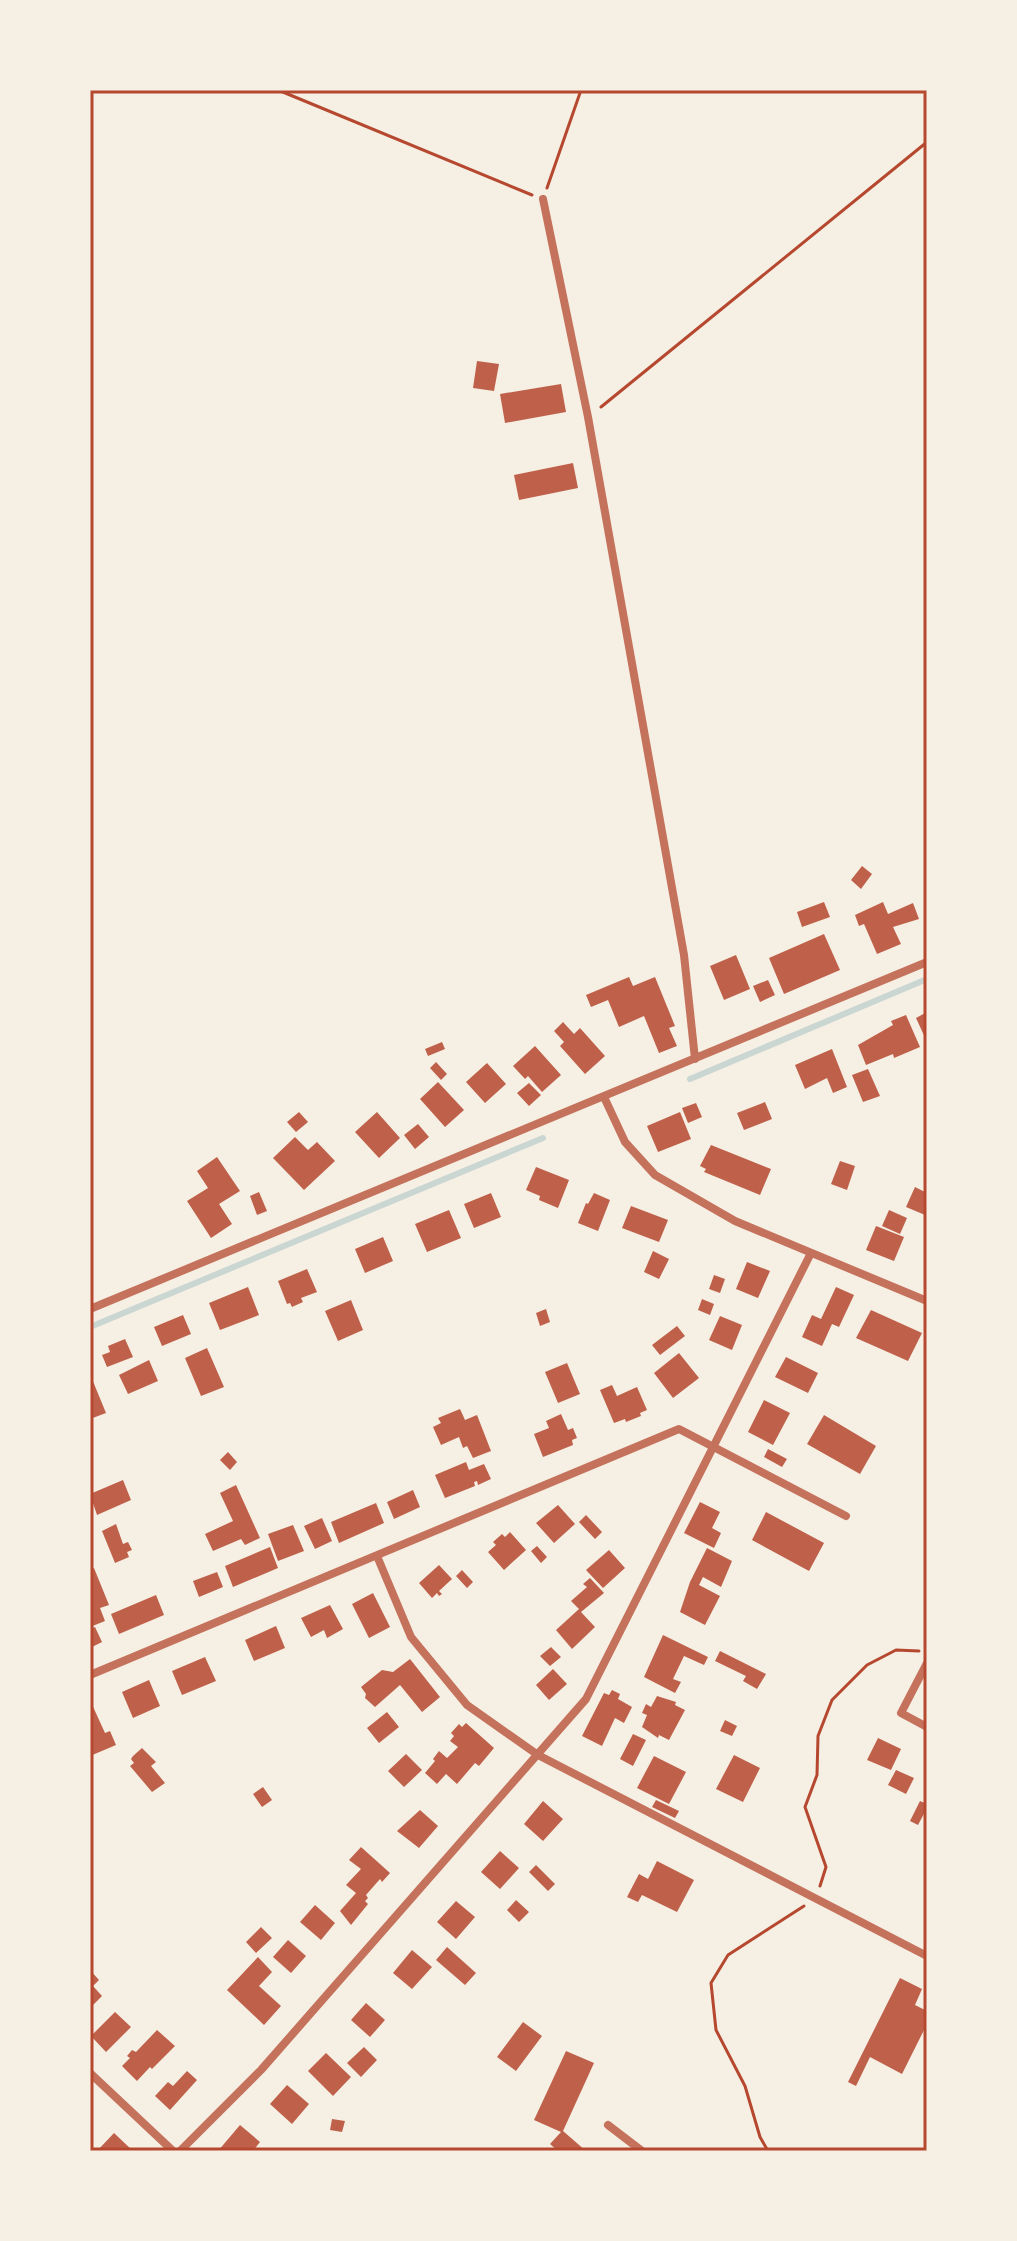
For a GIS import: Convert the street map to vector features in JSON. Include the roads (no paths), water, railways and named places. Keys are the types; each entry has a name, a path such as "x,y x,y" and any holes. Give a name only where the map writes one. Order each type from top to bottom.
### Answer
{"street":[{"path":"543,199 588,417 684,955 695,1059"},
{"path":"90,1309 927,962"},
{"path":"604,1097 625,1142 655,1175 735,1221 927,1301"},
{"path":"180,2151 261,2070 586,1699 811,1253"},
{"path":"90,1675 679,1429 846,1516"},
{"path":"377,1556 411,1637 467,1705 538,1755 927,1956"},
{"path":"927,1663 901,1713 927,1727"},
{"path":"90,2073 173,2151"},
{"path":"608,2125 642,2151"}],"waterway":[{"path":"690,1079 927,979"},
{"path":"90,1327 543,1138"}]}
